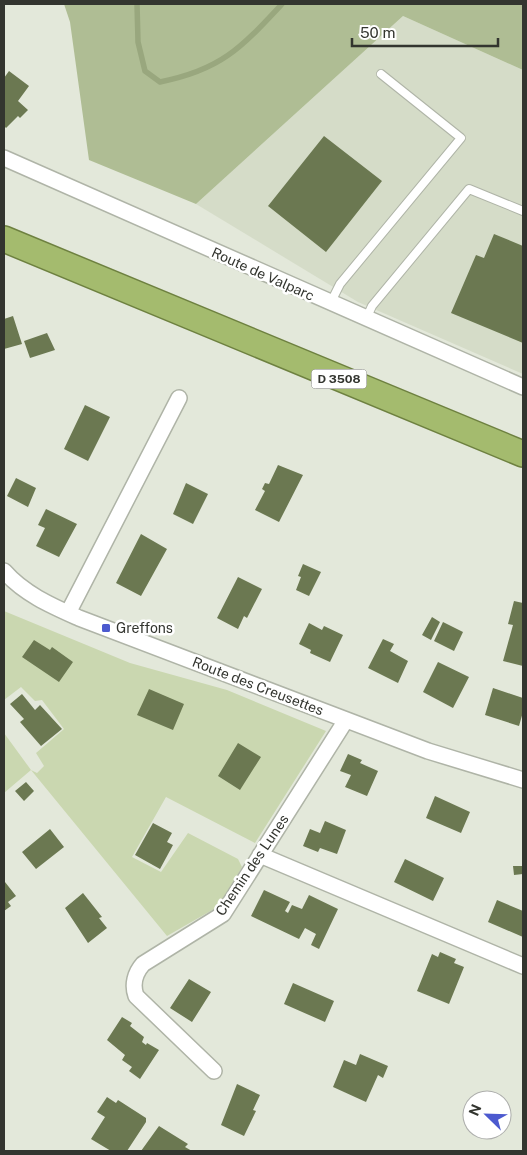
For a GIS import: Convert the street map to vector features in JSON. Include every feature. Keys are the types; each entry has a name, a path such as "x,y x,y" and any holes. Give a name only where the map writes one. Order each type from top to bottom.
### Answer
{"highway":[{"name":"D 3508","path":"4,240 523,454"}],"street":[{"name":"Route de Valparc","path":"4,158 366,320 523,387"},
{"path":"68,613 179,398"},
{"name":"Route des Creusettes","path":"4,572 23,589 68,613 428,751 523,780"},
{"name":"Chemin des Lunes","path":"214,1071 136,996 134,991 136,977 143,964 223,914 346,720"},
{"path":"260,855 523,966"}],"lane":[{"path":"330,304 340,284 461,138 381,74"},
{"path":"366,320 372,306 469,189 523,211"}],"shaded area":[{"path":"403,16 523,70 523,374 358,302 196,204"}],"green space":[{"path":"64,4 523,4 523,70 403,16 196,204 89,160 70,22"},
{"path":"4,611 130,663 227,690 326,731 255,843 166,797 132,857 161,872 188,833 238,859 242,867 221,905 167,936 31,770 37,773 44,766 36,753 64,729 42,700 35,701 21,687 4,700"},
{"path":"4,733 31,770 4,793"}],"building":[{"path":"9,71 29,86 18,101 28,110 20,118 18,116 6,128 4,126 4,78"},
{"path":"324,136 382,181 326,252 268,206"},
{"path":"494,234 523,246 523,343 451,313 476,255 484,258"},
{"path":"13,316 22,344 4,349 4,319"},
{"path":"47,333 55,350 30,358 24,341"},
{"path":"85,405 110,417 88,461 64,449"},
{"path":"278,465 303,475 279,522 255,510 265,491 262,489 265,483 269,484"},
{"path":"16,478 36,488 28,507 7,496"},
{"path":"186,483 208,494 193,524 173,514"},
{"path":"46,509 77,524 59,557 36,546 45,528 38,525"},
{"path":"141,534 167,549 141,596 116,583"},
{"path":"303,564 321,572 309,596 296,590 301,577 298,576"},
{"path":"238,577 262,589 247,618 244,616 238,629 217,618"},
{"path":"514,601 523,603 523,666 503,661 513,625 508,624"},
{"path":"432,617 440,622 431,640 422,635"},
{"path":"443,622 463,632 454,651 434,641"},
{"path":"309,623 322,630 324,626 343,635 330,662 310,653 311,650 299,644"},
{"path":"383,639 394,644 390,651 408,661 398,683 368,668"},
{"path":"34,640 50,650 52,647 73,662 59,682 22,657"},
{"path":"438,662 469,677 453,708 423,692"},
{"path":"493,688 523,698 523,712 519,726 485,715"},
{"path":"149,689 184,704 173,730 137,715"},
{"path":"22,694 35,710 40,705 62,729 41,746 20,722 24,719 10,704"},
{"path":"238,743 261,757 240,790 218,776"},
{"path":"348,754 362,760 360,763 378,771 367,796 345,787 351,775 340,771"},
{"path":"26,782 34,791 24,801 15,791"},
{"path":"435,796 470,812 461,833 426,818"},
{"path":"325,821 346,830 337,854 320,848 318,852 303,846 310,829 320,833"},
{"path":"153,823 172,833 167,842 173,845 160,869 135,855"},
{"path":"50,829 64,847 36,869 22,852"},
{"path":"405,859 444,878 433,901 394,882"},
{"path":"513,866 523,866 523,874 514,875"},
{"path":"5,882 16,896 8,902 11,906 4,911"},
{"path":"264,890 290,902 285,911 288,913 292,905 302,909 309,895 338,909 319,949 311,945 316,934 305,928 299,939 251,916"},
{"path":"83,893 102,917 99,918 107,928 88,943 65,908"},
{"path":"497,900 523,911 523,937 488,922"},
{"path":"440,952 456,959 454,963 464,967 449,1004 417,991 432,954 438,957"},
{"path":"189,979 211,992 192,1022 170,1008"},
{"path":"293,983 334,1001 325,1022 284,1004"},
{"path":"122,1017 132,1023 130,1026 144,1037 142,1042 159,1050 140,1079 129,1071 132,1067 122,1060 125,1055 107,1040"},
{"path":"360,1054 388,1066 383,1078 378,1075 366,1102 333,1087 344,1060 356,1065"},
{"path":"237,1084 260,1095 253,1110 256,1111 244,1136 221,1125"},
{"path":"107,1097 116,1103 118,1100 146,1118 146,1122 127,1151 111,1151 91,1139 105,1117 97,1112"},
{"path":"159,1126 188,1144 185,1147 192,1151 141,1151"}],"waterway":[{"path":"137,4 138,42 145,71 160,82 181,77 215,64 241,45 282,4"}],"place":[{"name":"Greffons","path":"106,628"}]}
